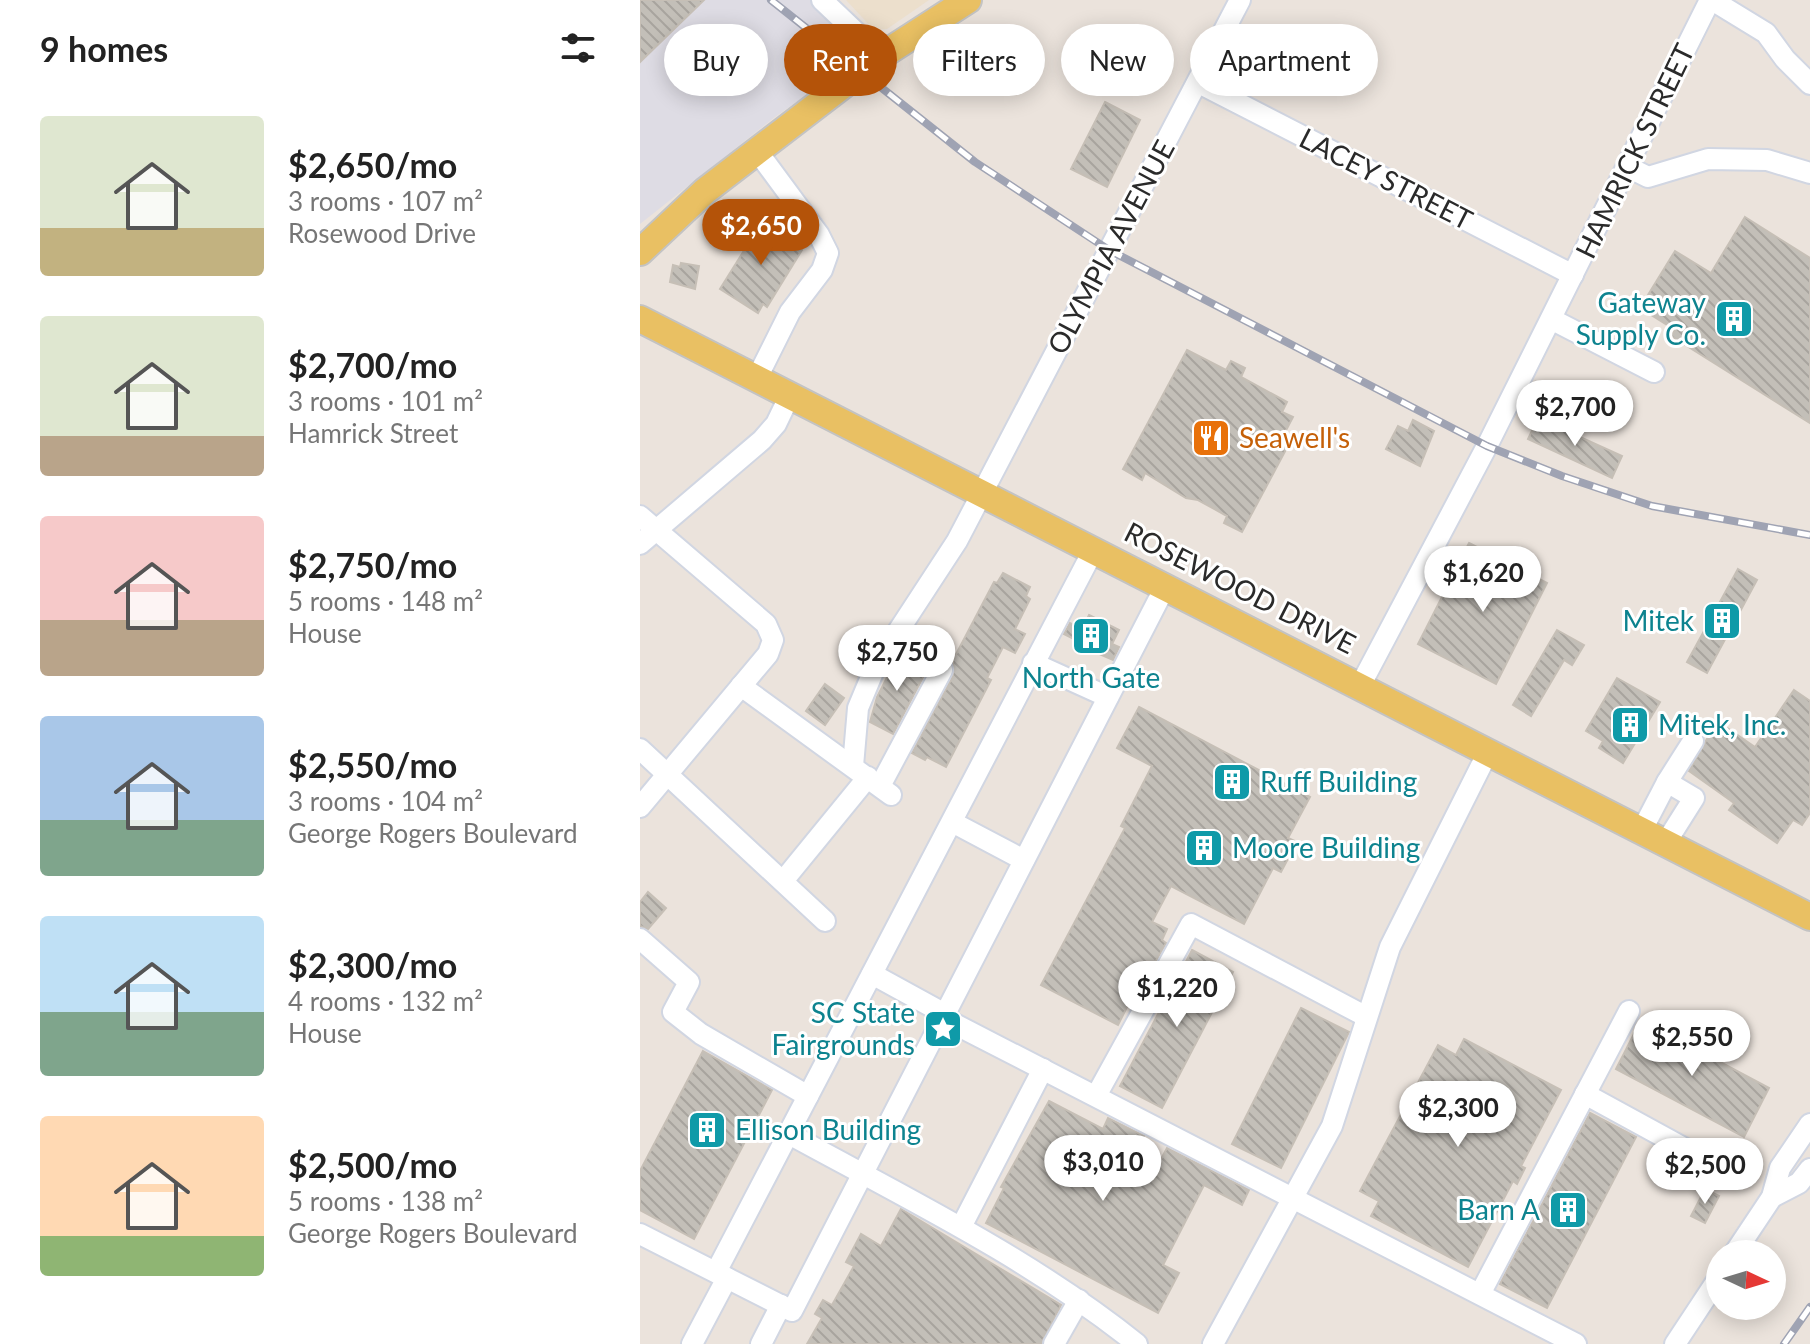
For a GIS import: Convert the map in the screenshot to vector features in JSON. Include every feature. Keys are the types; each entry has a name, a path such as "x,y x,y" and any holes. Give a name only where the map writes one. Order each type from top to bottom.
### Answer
{"main road":[{"path":"897,46 968,0"},
{"path":"640,252 705,191 829,96"},
{"name":"ROSEWOOD DRIVE","path":"640,319 1810,917"},
{"path":"640,342 691,346"}],"street":[{"path":"822,0 847,24"},
{"name":"OLYMPIA AVENUE","path":"1228,24 1240,0"},
{"path":"1711,0 1766,33 1785,59 1810,84"},
{"name":"HAMRICK STREET","path":"1360,686 1551,319 1711,0"},
{"name":"OLYMPIA AVENUE","path":"873,781 858,708 876,665 957,541 1192,96"},
{"name":"LACEY STREET","path":"1224,96 1573,275"},
{"path":"756,380 790,312 822,270 828,253 819,235 757,151"},
{"path":"1628,167 1648,177 1708,159 1767,160 1810,173"},
{"path":"1551,319 1654,372"},
{"path":"648,537 769,433 789,397"},
{"path":"640,516 648,537 770,629 770,649 640,807"},
{"path":"692,1344 808,1096 1094,549"},
{"path":"640,1234 792,1311 1165,587"},
{"path":"783,881 873,781 942,670 937,649 900,632"},
{"path":"1033,663 1108,697"},
{"path":"741,686 873,781"},
{"path":"1641,832 1693,741"},
{"path":"640,749 825,921"},
{"path":"1213,1344 1296,1197 1342,1103 1365,1016 1390,947 1488,752"},
{"path":"1665,844 1694,798 1667,782"},
{"path":"952,822 1024,860"},
{"path":"1096,1096 1191,924 1365,1016"},
{"path":"640,939 689,982 673,1012 701,1034 808,1096"},
{"path":"872,974 1043,1069 1480,1294 1539,1336 1576,1344"},
{"path":"1480,1294 1629,1011"},
{"path":"961,1227 1043,1069"},
{"path":"1585,1094 1704,1159"},
{"path":"1743,1240 1772,1197 1780,1168 1810,1124"},
{"path":"789,1134 961,1227 1079,1300 1137,1344"},
{"path":"1772,1197 1799,1183 1810,1169"},
{"path":"1675,1344 1706,1297"},
{"path":"1054,1344 1079,1300"},
{"path":"761,1344 781,1305"}],"shaded area":[{"path":"640,0 811,0 835,24 784,24 784,96 805,96 640,224"},
{"path":"846,0 929,0 894,24 868,24"}],"building":[{"path":"640,0 704,0 679,24 664,24 664,39 640,62"},
{"path":"1105,102 1140,120 1107,187 1071,169"},
{"name":"Gateway Supply Co.","path":"1745,217 1810,258 1810,423 1671,336 1675,330 1640,308 1675,251 1711,273"},
{"path":"755,220 802,250 767,307 763,304 758,313 720,289 745,249 739,246"},
{"path":"681,263 699,266 695,289 670,282 673,265 680,267"},
{"name":"Seawell's","path":"1187,350 1226,370 1231,361 1245,368 1241,377 1287,402 1282,412 1293,417 1282,438 1290,442 1242,532 1224,523 1227,516 1198,500 1186,498 1145,473 1142,480 1123,469"},
{"path":"1538,418 1622,456 1612,478 1528,439"},
{"path":"1413,420 1434,431 1420,466 1386,449 1398,426 1408,431"},
{"path":"1469,543 1547,583 1496,684 1418,644 1448,585 1454,588 1465,565 1459,562"},
{"name":"Mitek","path":"1738,569 1757,580 1707,673 1687,662"},
{"path":"1003,573 1030,587 1026,596 1030,599 1015,629 1025,634 1015,653 1003,647 987,678 991,680 946,767 927,757 925,760 912,753 953,676 953,660 994,582 997,583"},
{"name":"North Gate","path":"1089,615 1119,630 1112,644 1119,647 1113,660 1074,643 1076,640 1064,634 1070,623 1082,629"},
{"path":"1557,630 1584,645 1572,665 1564,660 1531,716 1513,705"},
{"path":"900,652 928,668 893,734 870,722 877,697"},
{"name":"Mitek, Inc.","path":"1617,678 1660,702 1623,763 1599,748 1603,741 1586,731"},
{"path":"825,684 844,698 825,725 806,711"},
{"path":"1794,690 1810,701 1810,813 1802,825 1793,820 1777,843 1729,810 1734,803 1689,771 1717,721 1755,747"},
{"path":"1139,707 1310,797 1288,838 1297,842 1281,872 1273,868 1244,924 1171,886 1152,922 1167,929 1162,940 1166,943 1148,975 1144,973 1118,1025 1041,985 1125,828 1121,826 1152,766 1117,748"},
{"path":"648,892 666,908 648,929 640,926 640,902"},
{"path":"1192,950 1233,972 1162,1108 1120,1086"},
{"path":"1301,1008 1349,1032 1281,1168 1232,1144"},
{"path":"1641,1020 1769,1088 1744,1137 1616,1069"},
{"path":"1464,1039 1561,1090 1521,1166 1525,1168 1517,1184 1513,1181 1468,1267 1371,1216 1379,1201 1360,1191 1438,1045 1456,1055"},
{"name":"Ellison Building","path":"703,1051 772,1090 694,1239 640,1210 640,1171"},
{"path":"1049,1101 1103,1129 1108,1118 1144,1136 1138,1149 1160,1161 1167,1148 1249,1190 1242,1205 1204,1185 1163,1265 1179,1273 1158,1313 986,1223 1004,1188 1001,1187"},
{"name":"Barn A","path":"1590,1113 1636,1137 1547,1308 1500,1284"},
{"path":"1705,1189 1719,1196 1705,1223 1691,1216"},
{"path":"901,1209 1061,1305 1041,1344 807,1344 822,1318 815,1314 823,1300 832,1305 854,1266 846,1262 861,1234 881,1246"}],"railway":[{"path":"771,0 975,162 1109,250 1487,446 1562,476 1652,506 1810,535"},
{"path":"1784,1344 1810,1307"}],"place":[{"name":"Gateway Supply Co.","path":"1734,319"},
{"name":"Seawell's","path":"1211,438"},
{"name":"Mitek","path":"1722,621"},
{"name":"North Gate","path":"1091,636"},
{"name":"Mitek, Inc.","path":"1630,725"},
{"name":"Ruff Building","path":"1232,782"},
{"name":"Moore Building","path":"1204,848"},
{"name":"SC State Fairgrounds","path":"943,1029"},
{"name":"Ellison Building","path":"707,1130"},
{"name":"Barn A","path":"1568,1210"}]}
